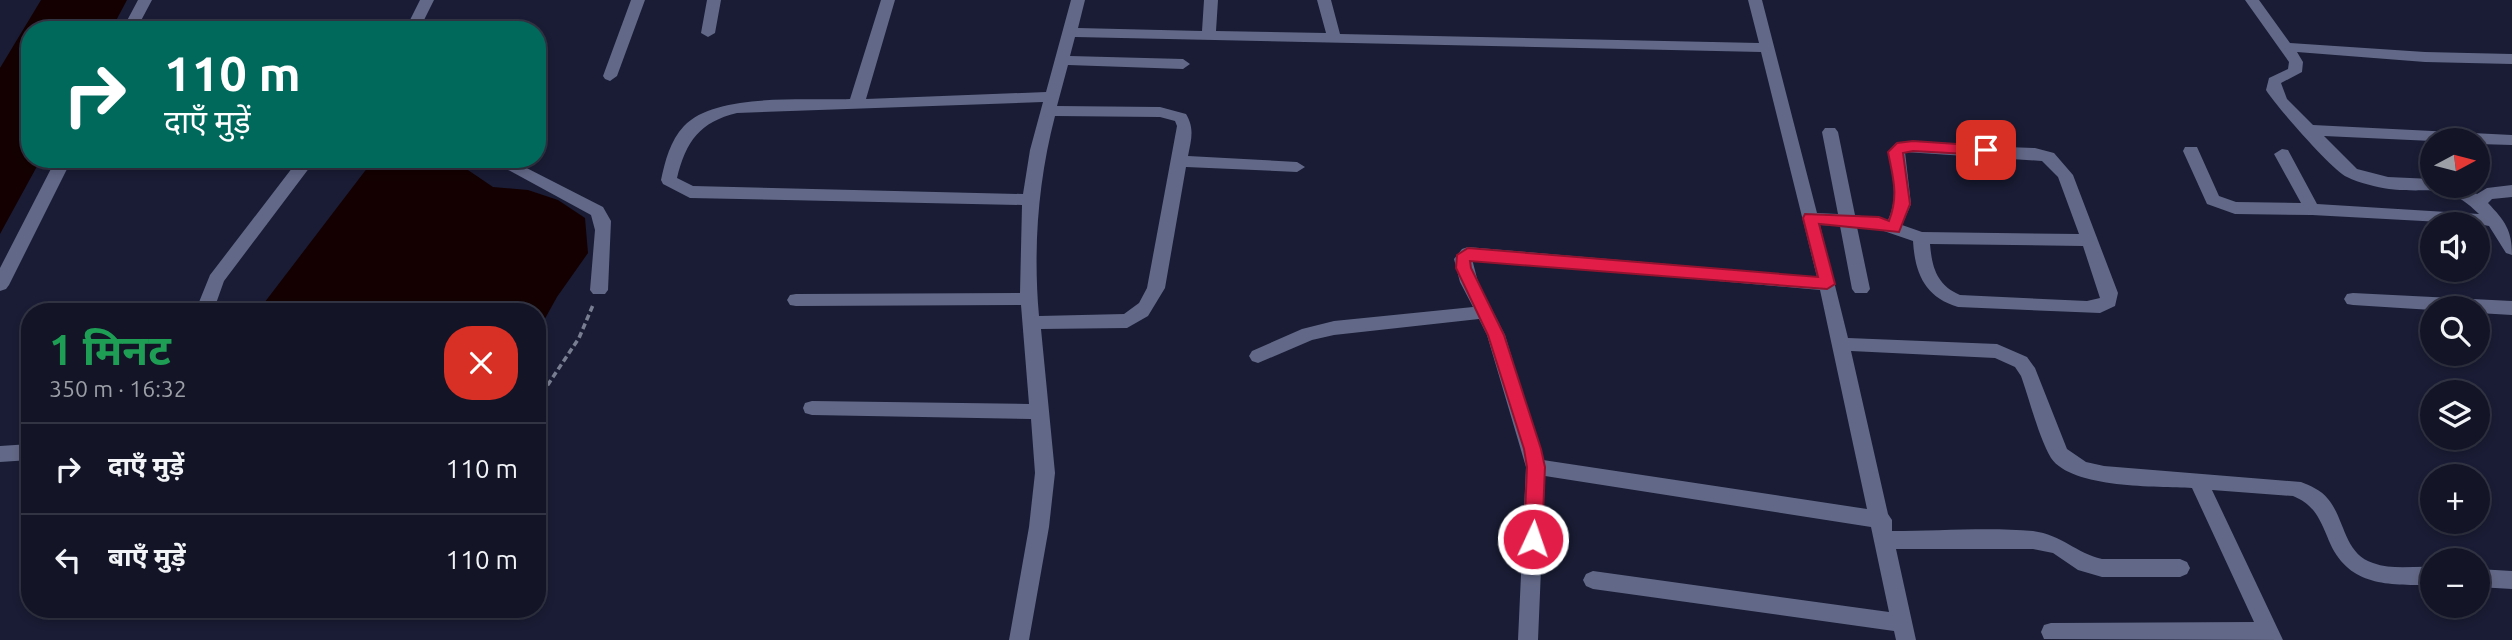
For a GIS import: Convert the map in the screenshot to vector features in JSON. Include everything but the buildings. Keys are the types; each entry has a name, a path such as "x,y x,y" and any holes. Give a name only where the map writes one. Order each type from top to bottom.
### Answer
{"street":[{"path":"134,21 145,0"},
{"path":"416,21 427,0"},
{"path":"611,76 638,0"},
{"path":"708,33 714,0"},
{"path":"857,102 887,0"},
{"path":"1019,640 1039,527 1045,473 1029,299 1030,200 1038,150 1078,0"},
{"path":"1209,35 1211,0"},
{"path":"1324,0 1334,38"},
{"path":"1593,580 1904,631 1884,530 1827,284 1755,0"},
{"path":"2252,0 2288,47 2296,62 2295,72 2274,81 2274,90 2281,102 2351,173 2388,183 2420,184"},
{"path":"1068,32 1767,48"},
{"path":"2288,47 2512,60"},
{"path":"1062,60 1183,64"},
{"path":"1030,200 690,192 669,180 675,149 692,126 712,113 737,108 857,102 1051,104 1160,112 1181,118 1185,126 1180,161 1156,288 1149,303 1140,314 1127,321 1031,323"},
{"path":"2308,131 2512,140"},
{"path":"1830,132 1861,289"},
{"path":"1893,228 1903,204 1896,152 1902,147 2021,152 2048,157 2065,175 2109,293 2109,301 2100,307 1958,301 1944,296 1927,276 1921,238"},
{"path":"2191,151 2207,191 2213,200 2221,205 2235,208 2312,209 2495,221"},
{"path":"2282,155 2312,209"},
{"path":"1180,161 1297,167"},
{"path":"0,285 59,168"},
{"path":"207,303 216,279 301,168"},
{"path":"513,168 597,211 603,230 599,290"},
{"path":"2479,202 2487,194 2512,191"},
{"path":"2473,198 2495,221 2512,249"},
{"path":"1810,218 1879,223 1921,238 2089,240"},
{"path":"1528,640 1536,467 1496,335 1462,259 1468,253 1827,284"},
{"path":"796,300 1029,299"},
{"path":"2353,299 2512,308"},
{"path":"1258,356 1308,334 1334,328 1485,312"},
{"path":"1840,344 1982,349 2010,355 2021,362 2029,373 2059,454 2069,463 2085,471 2294,488 2308,492 2319,499 2347,556 2356,565 2384,574 2420,576"},
{"path":"812,408 1040,412"},
{"path":"0,454 21,453"},
{"path":"1536,467 1884,530 2033,540 2058,546 2085,564 2102,568 2180,568"},
{"path":"2051,632 2272,635 2197,481"},
{"path":"2490,579 2512,580"}],"path":[{"path":"546,388 579,338 599,290"}],"shaded area":[{"path":"41,0 127,0 116,21 28,21"},
{"path":"21,33 21,168 36,168 0,234 0,68"},
{"path":"367,168 465,168 493,187 528,190 558,200 585,218 588,253 546,317 546,303 264,303"}],"route":[{"path":"1533,539 1536,467 1532,449 1496,335 1464,268 1462,259 1468,253 1827,284 1810,218 1879,223 1893,228 1903,204 1896,152 1902,147 1913,146 1986,150"}]}
